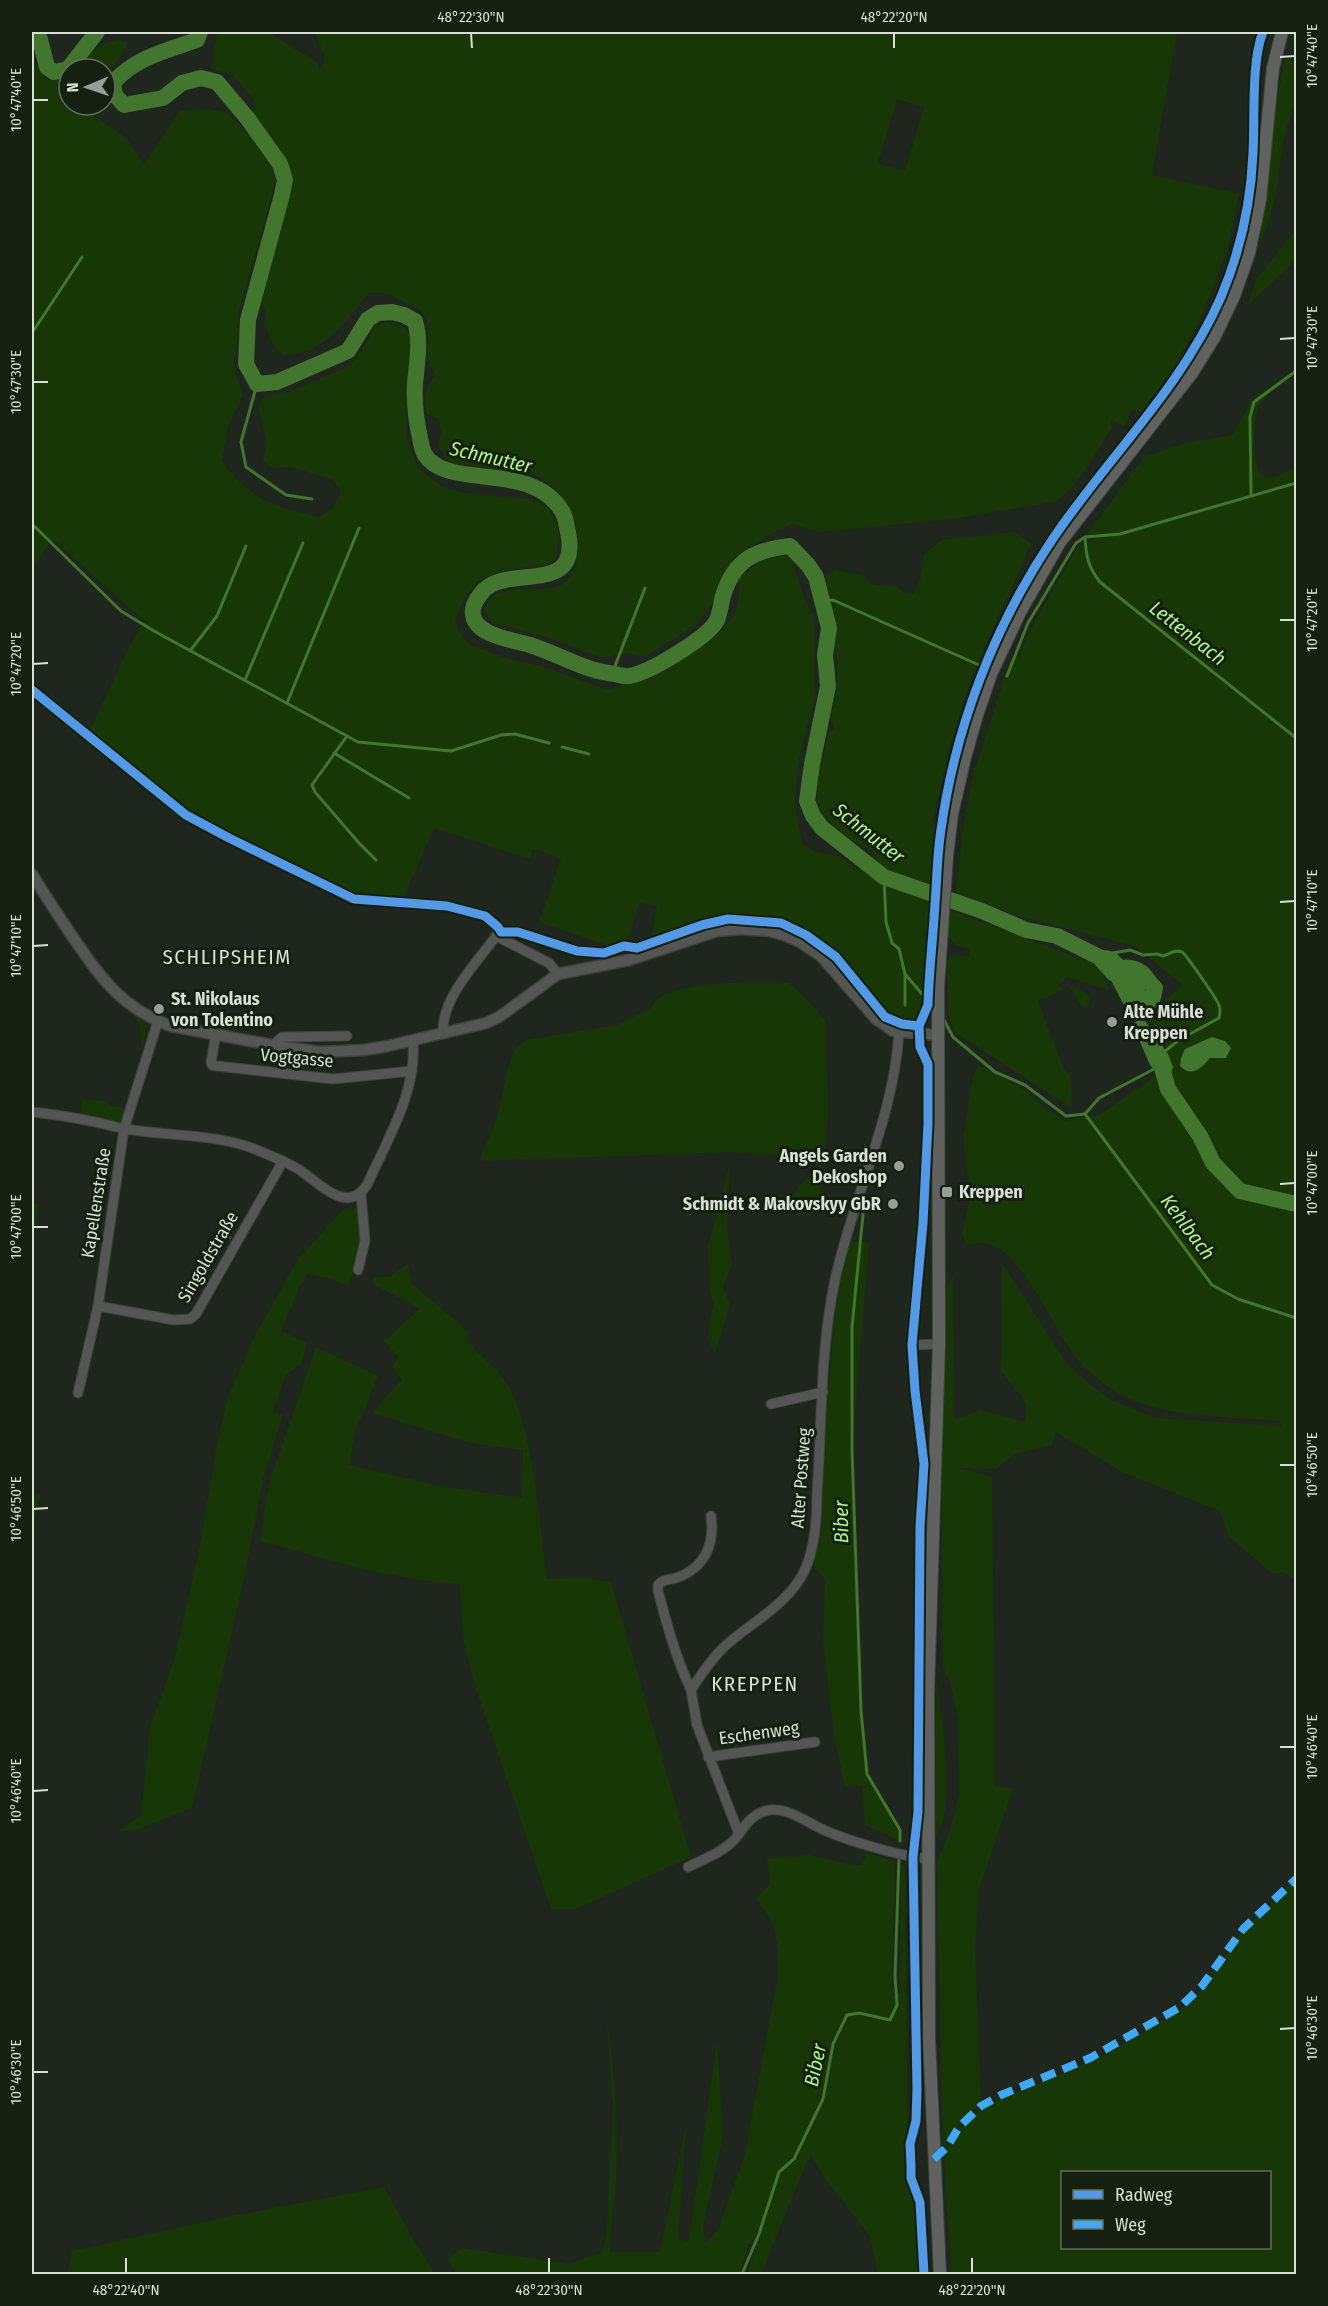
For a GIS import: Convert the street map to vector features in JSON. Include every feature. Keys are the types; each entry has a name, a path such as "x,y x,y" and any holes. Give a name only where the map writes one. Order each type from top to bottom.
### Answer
{"main road":[{"path":"940,2274 929,2039 928,1694 939,1344 938,987 952,814 962,766 992,670 1020,612 1060,542 1192,373 1215,336 1234,296 1249,253 1260,200 1272,68 1280,33"}],"street":[{"path":"32,874 101,978 130,1005 171,1026 273,1045 313,1051 340,1052 412,1042 486,1023 499,1017 558,974 629,960 717,931 741,929 769,931 800,942 821,956 876,1019 893,1031 938,1031"},
{"path":"443,1034 444,1015 454,994 496,936 549,963 558,974"},
{"name":"Kapellenstraße","path":"78,1393 98,1306 124,1129 158,1021"},
{"name":"Alter Postweg","path":"691,1690 722,1649 781,1603 801,1577 810,1551 817,1522 823,1392 829,1313 835,1277 884,1117 896,1065 899,1032"},
{"name":"Vogtgasse","path":"216,1034 211,1062 212,1065 217,1066 333,1079 412,1071"},
{"path":"273,1045 282,1037 347,1035"},
{"path":"358,1270 365,1241 361,1194 403,1105 412,1071 412,1042"},
{"path":"32,1112 69,1116 124,1129 213,1140 253,1148 300,1170 332,1195 344,1198 361,1194"},
{"name":"Singoldstraße","path":"98,1306 174,1320 190,1319 196,1314 283,1161"},
{"path":"923,1223 912,1345 924,1464"},
{"path":"912,1345 939,1344"},
{"path":"771,1404 823,1392"},
{"path":"711,1516 713,1533 709,1550 699,1563 677,1577 662,1581 658,1585 658,1592 682,1670 691,1690 697,1725 739,1834"},
{"name":"Eschenweg","path":"708,1757 815,1742"},
{"path":"688,1867 732,1843 746,1822 758,1813 771,1810 787,1812 827,1832 913,1857 928,1859"}],"shaded area":[{"path":"217,32 267,32 317,62 319,70 323,65 324,56 315,32 1177,32 1152,175 1239,194 1227,251 1203,313 1180,357 1142,412 1132,410 1125,425 1122,426 1112,419 1112,429 1086,468 1064,495 1054,502 952,519 819,532 793,524 767,536 733,559 714,601 696,625 645,657 627,653 602,658 544,636 493,623 484,609 490,599 500,593 510,590 546,589 566,582 577,560 577,529 564,500 542,479 525,471 506,472 479,466 451,464 438,446 441,433 439,419 427,414 426,393 436,375 428,359 428,326 422,312 388,294 369,293 332,335 310,350 283,355 271,340 260,298 294,182 288,167 252,111 257,104 233,75 212,68","holes":["897,99 924,107 905,171 878,163"]},
{"path":"121,40 127,42 117,61 117,57 88,57 96,49 107,43"},
{"path":"32,54 33,62 47,80 57,78 57,117 96,117 126,138 144,165 180,111 209,109 226,112 266,155 276,178 239,310 238,338 233,366 243,395 228,426 222,461 243,485 264,500 302,513 319,517 333,508 341,492 332,479 290,467 273,468 263,461 267,441 258,407 264,396 287,393 349,366 365,346 374,326 386,322 401,325 412,337 412,356 407,383 406,437 418,468 443,487 465,493 529,499 548,507 558,526 557,557 546,566 517,568 489,575 474,586 465,598 455,620 460,633 469,644 608,690 665,669 717,635 734,616 739,598 739,579 762,561 790,555 806,603 814,619 815,695 799,760 794,799 802,843 814,851 838,856 859,869 877,857 832,825 818,801 817,789 821,763 829,732 835,730 831,717 837,687 837,659 825,576 836,570 861,575 874,585 896,586 904,593 913,594 920,580 924,555 941,540 1014,532 1031,543 972,677 950,749 932,822 937,825 927,964 918,1020 908,1024 894,1019 882,1010 836,952 810,934 782,922 751,916 713,917 651,939 657,907 640,902 626,943 612,947 539,922 561,858 533,849 530,859 434,828 402,902 354,899 186,815 87,737 127,651 144,621 52,538 32,571"},
{"path":"1286,56 1296,65 1296,101 1284,137 1269,222 1258,249 1277,104"},
{"path":"1296,229 1296,260 1247,306 1256,280"},
{"path":"1277,382 1279,386 1259,406 1255,422 1254,445 1257,466 1266,477 1278,476 1296,466 1296,1580 1284,1572 1273,1574 1229,1537 1220,1511 1120,1471 1056,1432 1051,1446 1015,1454 996,1469 958,1468 992,1477 995,1786 1013,1789 979,1889 975,1947 981,2103 958,2126 943,2148 937,1863 951,1826 959,1795 958,1718 951,1685 943,1667 941,1398 945,1291 953,1276 954,1420 981,1410 1025,1422 1026,1403 1001,1371 1002,1263 1066,1362 1109,1399 1156,1418 1281,1426 1280,1421 1194,1415 1153,1407 1115,1391 1091,1373 1075,1357 1035,1290 1012,1260 1001,1250 989,1244 966,1244 962,1233 970,1197 963,1136 973,1077 978,1065 1023,1089 1043,1107 1065,1121 1099,1115 1150,1080 1168,1054 1149,1014 1183,985 1134,946 1020,916 956,892 963,827 974,773 1009,663 1019,655 1030,630 1077,548 1098,537 1085,537 1144,457 1186,443 1232,435 1255,396"},
{"path":"950,910 1099,966 1110,991 1068,977 1059,985 1063,990 1038,1001 1064,1069 1071,1077 1072,1108 957,1034 949,1020 947,960 954,955 970,957 969,949 958,946 948,937"},
{"path":"1103,950 1114,952 1122,958 1143,985 1148,1005 1141,1011 1138,1007 1168,1054 1173,1067 1167,1084 1150,1065 1132,1024 1136,1022 1132,1010 1127,1011 1104,967 1097,961 1099,953"},
{"path":"746,982 789,983 810,1002 826,1022 828,1116 820,1204 786,1203 823,1158 733,1152 479,1161 497,1118 514,1050 526,1040 617,1025 651,1008 657,1000 667,994 680,990"},
{"path":"1068,984 1087,994 1090,1001 1087,1007 1081,1005"},
{"path":"132,1013 140,1017 147,1026 142,1050 140,1026"},
{"path":"1212,1037 1225,1041 1231,1048 1226,1058 1210,1058 1196,1070 1184,1070 1180,1066 1185,1049"},
{"path":"82,1100 107,1101 110,1106 124,1108 120,1122 81,1113"},
{"path":"730,1164 727,1228 732,1264 723,1287 730,1304 715,1354 708,1339 714,1307 710,1292 708,1246"},
{"path":"32,1203 39,1204 34,1238 32,1237"},
{"path":"359,1208 358,1262 348,1287 332,1279 308,1274 300,1286 281,1331 307,1343 302,1363 286,1375 273,1411 283,1415 263,1479 245,1574 192,1808 137,1830 118,1831 141,1816 150,1728 175,1657 199,1551 217,1444 228,1397 255,1336 296,1262 342,1210"},
{"path":"851,1241 869,1243 852,1450 861,1711 867,1774 900,1830 900,1841 865,1825 862,1786 845,1786 835,1742 823,1640 825,1579 813,1565 822,1533 824,1444 834,1325 842,1272"},
{"path":"408,1264 412,1284 468,1331 467,1339 504,1379 514,1398 529,1447 547,1579 586,1578 611,1582 691,1857 576,1909 551,1909 476,1689 464,1644 460,1584 384,1573 260,1541 269,1483 316,1347 378,1376 355,1433 349,1465 439,1486 522,1498 523,1450 470,1443 372,1413 402,1379 392,1367 398,1357 384,1341 420,1309 373,1284 373,1277 389,1277"},
{"path":"41,1492 32,1536 32,1496"},
{"path":"936,1676 945,1751 946,1791 942,1823 936,1835"},
{"path":"867,1852 895,1862 893,1996 900,1993 901,1865 905,1865 908,2125 905,2147 907,2177 914,2198 921,2274 878,2274 870,2236 826,2180 810,2154 761,2274 747,2274 769,2208 748,2246 740,2274 456,2274 448,2259 463,2248 568,2264 603,2252 607,2229 613,2105 606,2013 617,2137 616,2179 609,2252 660,2252 687,2119 678,2239 689,2241 717,2041 723,2136 703,2226 705,2244 718,2230 745,2154 777,1981 778,1950 773,1923 756,1898 770,1884 767,1859 809,1855 852,1865 862,1865","holes":["846,2022 834,2045 824,2100 795,2161 790,2166 820,2101 833,2037"]},
{"path":"1296,1879 1296,2274 951,2274 944,2151 961,2128 983,2107 1105,2055 1183,2008 1204,1988 1243,1929"},
{"path":"384,2187 435,2274 67,2274 72,2251 232,2216"}],"waterway":[{"name":"Schmutter","path":"38,32 47,67 54,72 68,69 97,32"},
{"name":"Schmutter","path":"200,32 197,40 141,61 121,74 113,83 115,95 124,105 163,98 182,83 201,78 217,82 248,119 280,164 285,180 282,195 248,320 246,364 257,384 277,382 348,351 368,319 378,313 392,312 404,315 415,321 417,329 415,404 425,455 437,466 452,472 511,480 531,486 548,495 563,513 568,532 569,553 563,566 552,573 505,580 491,585 480,595 473,607 473,615 481,628 497,636 530,645 593,669 622,676 638,674 689,646 710,629 716,622 723,596 733,574 747,559 766,550 790,546 816,577 829,628 825,655 828,686 807,801 813,816 822,828 884,877 982,911 1026,930 1057,936 1099,957 1113,973"},
{"path":"32,333 82,257"},
{"path":"1251,494 1250,417 1254,402 1296,371"},
{"path":"257,384 241,442 246,467 286,495 312,499"},
{"name":"Lettenbach","path":"1007,676 1028,623 1076,543 1085,537 1120,534 1296,483"},
{"path":"32,524 121,611 358,742 451,751 501,735 515,734 549,743"},
{"path":"287,703 359,528"},
{"name":"Lettenbach","path":"1085,537 1088,561 1100,582 1296,738"},
{"path":"245,680 303,543"},
{"path":"190,651 217,616 246,546"},
{"path":"612,674 645,588"},
{"name":"Lettenbach","path":"823,601 833,600 979,665"},
{"path":"347,736 312,785 315,792 376,860"},
{"path":"562,747 589,754"},
{"path":"334,753 409,798"},
{"name":"Biber","path":"884,877 886,922 892,943 899,949 905,974 905,1005"},
{"path":"1113,953 1130,950 1143,955 1163,956 1175,951 1182,952 1219,1005 1219,1018 1179,1040 1164,1052"},
{"name":"Schmutter","path":"1114,973 1111,969 1125,967 1141,972 1155,988 1149,1002"},
{"name":"Kehlbach","path":"905,974 933,1007"},
{"name":"Kehlbach","path":"942,1016 953,1037 995,1072 1025,1085 1066,1116 1085,1114 1212,1285 1238,1299 1296,1318"},
{"name":"Schmutter","path":"1160,1061 1168,1089 1200,1136 1213,1163 1240,1191 1296,1204"},
{"name":"Kehlbach","path":"1085,1114 1099,1098 1156,1068"},
{"name":"Biber","path":"865,1194 852,1327 852,1450 861,1711 867,1774 900,1830 900,1841"},
{"name":"Biber","path":"742,2274 759,2234 779,2172 794,2159 823,2099 833,2044 847,2015 859,2013 890,2020 897,2005 895,1976 899,1858"}],"marked path":[{"path":"934,2159 947,2147 959,2127 981,2106 1001,2095 1090,2058 1180,2007 1202,1986 1243,1929 1296,1879"}],"cycle path":[{"path":"924,2274 920,2202 911,2178 910,2144 916,2121 917,2089 913,1857 918,1812 920,1527 924,1464 912,1345 923,1223 928,1124 928,1064 920,1047 919,1026 928,1005 941,830 947,792 967,716 980,679 1012,608 1031,573 1073,510 1164,393 1185,362 1205,330 1221,297 1234,262 1247,208 1252,171 1255,74 1263,32"},
{"path":"32,690 186,815 354,899 447,906 485,916 501,932 518,932 577,951 604,953 624,946 637,948 702,925 728,919 781,923 806,935 836,957 885,1017 902,1024 919,1026"}],"place":[{"name":"St. Nikolaus von Tolentino","path":"159,1009"},
{"name":"Alte Mühle Kreppen","path":"1112,1022"},
{"name":"Angels Garden Dekoshop","path":"899,1166"},
{"name":"Kreppen","path":"947,1192"},
{"name":"Schmidt & Makovskyy GbR","path":"893,1204"}],"district":[{"name":"SCHLIPSHEIM","path":"227,957"},
{"name":"KREPPEN","path":"755,1684"}]}
